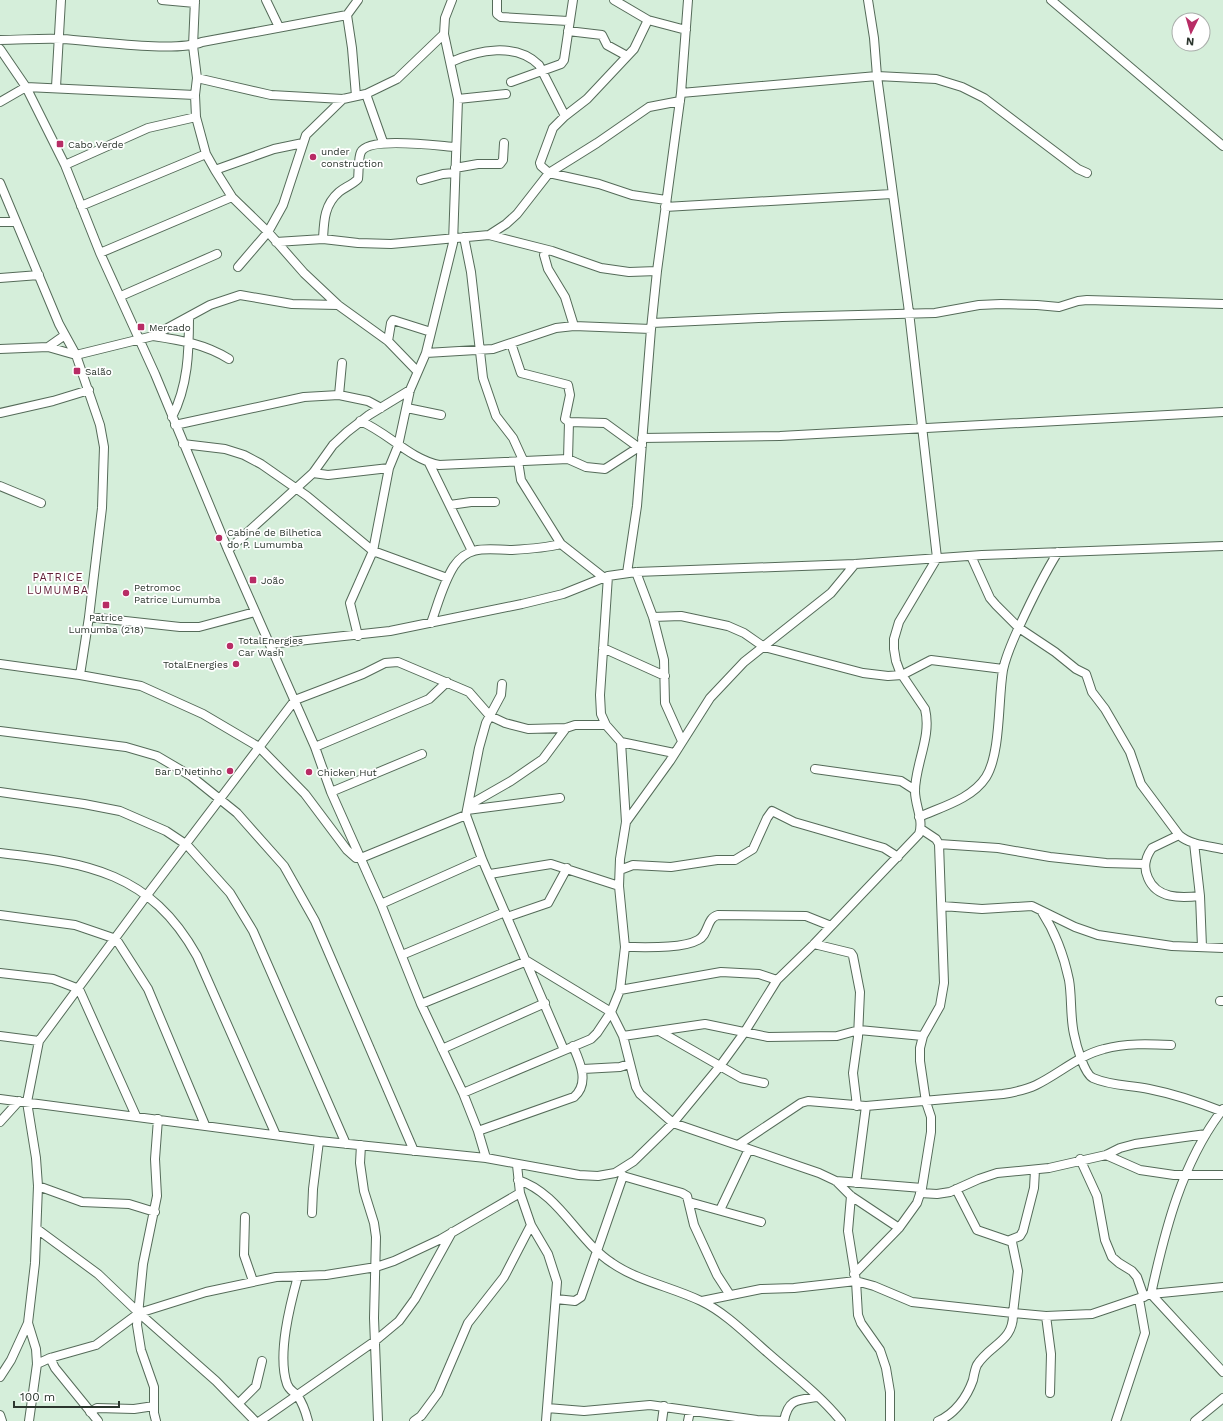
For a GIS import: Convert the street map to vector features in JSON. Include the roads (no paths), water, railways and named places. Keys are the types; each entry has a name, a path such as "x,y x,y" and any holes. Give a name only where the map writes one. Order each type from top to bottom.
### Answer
{"street":[{"path":"56,87 60,39 61,0"},
{"path":"162,0 195,1 193,46 197,78 195,95 196,117 206,154 232,196 268,232 304,273 338,305 388,341 417,372"},
{"path":"266,0 279,27"},
{"path":"358,636 350,602 373,551 389,468 398,446 410,390 426,353 453,243 458,99 444,34 445,18 452,0"},
{"path":"497,0 497,14 501,17 568,22"},
{"path":"511,82 561,64 564,60 568,22 573,0"},
{"path":"614,0 648,20 686,30"},
{"path":"682,741 666,703 664,660 653,617 632,572 651,326 680,97 688,0"},
{"path":"556,1299 575,1301 581,1297 622,1174 673,1123 720,1066 744,1033 777,980 898,857 919,834 921,828 915,790 926,728 925,709 902,675 896,661 894,639 899,622 938,558 909,312 876,76 874,38 868,0"},
{"path":"1050,0 1223,146"},
{"path":"354,2 347,15 352,48 356,96"},
{"path":"0,40 60,39 158,46 193,46 202,42 347,15"},
{"path":"648,20 634,49 587,99 565,116 553,128 540,163 543,169 549,173 599,184 632,195 666,203 892,194"},
{"path":"568,31 602,35 607,45 627,56"},
{"path":"197,78 271,95 343,99 366,94 397,79 444,34"},
{"path":"0,49 26,87 65,165 100,253 121,296 228,550 315,747 332,792 381,904 421,1004 463,1093 478,1131 486,1158"},
{"path":"451,62 465,56 489,50 514,52 534,59 542,71 565,116"},
{"path":"489,236 517,214 549,173 597,143 649,107 680,97 876,76 936,78 962,87 984,98 1078,169 1087,173"},
{"path":"0,102 26,87 56,87 195,95"},
{"path":"366,94 383,142"},
{"path":"458,99 506,94"},
{"path":"238,267 268,232 282,204 303,143 310,131 343,99"},
{"path":"65,165 148,128 196,117"},
{"path":"324,239 325,213 330,202 339,192 358,180 361,152 364,148 383,142 456,147"},
{"path":"215,170 274,150 303,143"},
{"path":"421,180 478,164 500,164 503,160 504,143"},
{"path":"81,206 206,154"},
{"path":"0,183 15,222 65,335 76,355 89,390 104,447 102,508 89,617 80,675"},
{"path":"100,253 232,196"},
{"path":"0,222 15,222"},
{"path":"276,242 324,239 358,243 391,244 489,236 547,250 602,268 628,272 657,272"},
{"path":"464,237 471,272 483,378 496,416 513,438 521,460 521,480 561,544 605,576"},
{"path":"547,250 544,257 548,268 565,297 574,326"},
{"path":"121,296 217,254"},
{"path":"0,278 39,275"},
{"path":"0,350 48,347 76,355 153,336 210,305 240,295 292,304 338,305"},
{"path":"426,353 493,349 545,330 574,326 651,326 909,312 934,313 979,305 1001,304 1037,304 1059,307 1078,301 1087,300 1223,304"},
{"path":"174,421 186,378 189,317"},
{"path":"388,341 390,323 393,320 431,332"},
{"path":"48,347 65,335"},
{"path":"153,336 189,341 218,352 228,359"},
{"path":"511,343 521,373 568,385 570,395 565,419 569,422 605,424 641,443 1223,412"},
{"path":"339,395 342,363"},
{"path":"0,413 89,390"},
{"path":"228,550 312,473 333,445 360,421 410,390"},
{"path":"174,421 304,397 339,395 368,401 382,408"},
{"path":"407,408 441,415"},
{"path":"360,421 374,427 398,446 429,463 439,465 568,459 586,467 605,469 641,443"},
{"path":"568,459 569,422"},
{"path":"183,444 225,449 244,455 261,464 296,488 373,551 447,578"},
{"path":"429,463 472,551"},
{"path":"312,473 328,475 389,468"},
{"path":"0,486 41,503"},
{"path":"450,505 471,502 494,502"},
{"path":"431,623 447,578 454,566 464,555 484,548 536,549 561,544"},
{"path":"270,644 358,636 431,623 563,594 605,576 632,572 855,564 972,556 1223,546"},
{"path":"919,817 970,794 985,777 992,763 1000,705 1003,669 1039,583 1058,552"},
{"path":"972,556 990,598 1019,628 1055,652 1076,669 1086,674 1092,692 1104,708 1130,752 1141,784 1179,836 1194,843 1223,848"},
{"path":"626,822 710,698 744,662 830,593 855,564"},
{"path":"463,1093 591,1039 598,1033 611,1012 620,990 625,946 619,886 626,822 620,742 606,725 601,714 600,695 605,576"},
{"path":"89,617 193,627 255,612"},
{"path":"653,617 681,616 728,626 744,633 764,647 863,673 888,676 902,675 931,660 1003,669"},
{"path":"603,648 665,676"},
{"path":"0,1377 11,1360 28,1323 35,1262 38,1186 36,1158 23,1102 39,1041 80,989 147,895 187,845 295,700 391,662 398,662 447,682 473,695 490,716 505,723 528,729 566,728 575,725 606,725"},
{"path":"0,664 80,675 141,686 203,714 260,747 305,794 347,850 356,858 361,858 467,810 543,759 566,728"},
{"path":"315,747 429,699 447,682"},
{"path":"502,684 501,695 490,716 480,748 467,810 482,859 490,874 564,1050"},
{"path":"0,730 126,747 151,754 192,776 238,813 284,866 315,921 414,1151"},
{"path":"620,742 674,753"},
{"path":"332,792 422,754"},
{"path":"815,769 901,781 915,790"},
{"path":"0,792 84,804 120,811 166,831 187,845 230,893 252,931 346,1144"},
{"path":"467,810 560,798"},
{"path":"620,870 634,865 671,867 717,860 735,860 753,849 772,811 794,822 869,842 884,848 898,857"},
{"path":"855,1278 899,1228 917,1203 921,1191 931,1132 931,1117 926,1102 920,1061 920,1048 923,1036 940,1006 944,983 942,906 939,844 936,839 921,828"},
{"path":"1179,836 1152,848 1144,864 1145,872 1152,887 1162,893 1178,897 1200,896"},
{"path":"1194,843 1200,896 1202,947"},
{"path":"939,844 998,848 1050,857 1144,864"},
{"path":"0,853 70,862 102,872 147,895 167,913 185,933 197,956 276,1135"},
{"path":"381,904 482,859"},
{"path":"490,874 552,864 619,886"},
{"path":"402,955 506,914 548,903 567,868"},
{"path":"942,906 982,909 1032,906 1042,912 1098,935 1172,946 1223,948"},
{"path":"1042,912 1053,931 1069,980 1074,1034 1086,1071 1091,1077 1107,1084 1148,1089 1179,1096 1222,1110 1206,1134 1186,1176 1168,1227 1145,1297 1145,1333 1116,1421"},
{"path":"0,915 75,925 116,939 148,989 205,1125"},
{"path":"625,946 661,947 699,940 704,935 712,918 718,915 806,916 831,926"},
{"path":"814,944 851,953 853,956 860,992 858,1030 853,1073 857,1106"},
{"path":"421,1004 527,962"},
{"path":"527,962 611,1012 623,1036 636,1087 640,1094 673,1123 819,1173 836,1181 938,1194 956,1189 997,1173 1035,1170 1080,1159 1106,1155 1120,1148 1135,1144 1206,1134"},
{"path":"620,990 721,972 759,974 777,980"},
{"path":"0,973 53,979 80,989 136,1116"},
{"path":"442,1049 544,1003"},
{"path":"623,1036 705,1024 768,1037 837,1036 858,1030 923,1036"},
{"path":"659,1031 741,1078 764,1083"},
{"path":"0,1036 39,1041"},
{"path":"738,1145 804,1102 866,1106 926,1102 1004,1094 1026,1090 1082,1058 1105,1048 1144,1044 1172,1045"},
{"path":"478,1131 574,1097 581,1088 583,1069 573,1046"},
{"path":"583,1069 620,1067 630,1064"},
{"path":"0,1099 319,1141 486,1158 579,1175 598,1176 622,1174 682,1193 687,1196 694,1225 717,1275 730,1295"},
{"path":"0,1122 23,1102"},
{"path":"856,1183 866,1106"},
{"path":"156,1421 154,1387 140,1350 137,1333 143,1264 155,1212 157,1196 155,1159 158,1120"},
{"path":"312,1213 313,1189 319,1141"},
{"path":"362,1145 360,1163 364,1192 374,1223 376,1237 375,1341 378,1421"},
{"path":"720,1210 749,1149"},
{"path":"1106,1155 1140,1170 1186,1176 1223,1175"},
{"path":"1080,1159 1097,1196 1105,1240 1112,1256 1119,1264 1132,1271 1138,1277 1145,1297 1223,1372"},
{"path":"518,1165 520,1193 531,1226 554,1268 557,1282 546,1421"},
{"path":"956,1189 977,1230 1010,1240 1020,1236 1023,1231 1034,1188 1035,1170"},
{"path":"518,1180 529,1183 541,1190 596,1251 613,1264 652,1282 702,1301 730,1320 817,1397 841,1421"},
{"path":"836,1181 851,1196 899,1228"},
{"path":"38,1186 82,1202 129,1204 155,1212"},
{"path":"36,1364 50,1358 96,1345 139,1313 206,1292 276,1277 326,1275 376,1267 394,1261 452,1232 520,1193"},
{"path":"851,1196 848,1231 860,1323 880,1350 886,1368 890,1392 890,1421"},
{"path":"689,1202 761,1222"},
{"path":"245,1217 244,1255 253,1281"},
{"path":"414,1421 421,1416 438,1393 468,1323 504,1277 531,1226"},
{"path":"37,1229 98,1274 239,1403 255,1421"},
{"path":"260,1421 375,1341 400,1321 415,1299 452,1232"},
{"path":"938,1421 948,1417 958,1406 970,1386 976,1366 984,1356 1011,1331 1018,1271 1014,1250 1010,1240"},
{"path":"298,1276 288,1316 284,1366 285,1378 289,1388 297,1396 303,1406 308,1421"},
{"path":"702,1301 761,1289 794,1288 855,1278 912,1302 1046,1316 1092,1314 1145,1297 1223,1286"},
{"path":"1046,1316 1051,1354 1050,1393"},
{"path":"28,1323 36,1348 36,1364 29,1421"},
{"path":"50,1358 55,1368 98,1421"},
{"path":"239,1403 256,1386 262,1362"},
{"path":"547,1408 584,1411 610,1410 645,1405 664,1406 730,1418 784,1421 786,1411 796,1400 817,1397"},
{"path":"1196,1421 1223,1398"},
{"path":"90,1412 97,1408 134,1409 154,1406"},
{"path":"662,1421 664,1406"},
{"path":"688,1421 690,1411"},
{"path":"0,1415 2,1421"}],"place":[{"name":"Cabo Verde","path":"60,144"},
{"name":"under construction","path":"313,157"},
{"name":"Mercado","path":"141,327"},
{"name":"Salão","path":"77,371"},
{"name":"Cabine de Bilhetica do P. Lumumba","path":"219,538"},
{"name":"João","path":"253,580"},
{"name":"Petromoc Patrice Lumumba","path":"126,593"},
{"name":"Patrice Lumumba (218)","path":"106,605"},
{"name":"TotalEnergies Car Wash","path":"230,646"},
{"name":"TotalEnergies","path":"236,664"},
{"name":"Bar D’Netinho","path":"230,771"},
{"name":"Chicken Hut","path":"309,772"}],"district":[{"name":"PATRICE LUMUMBA","path":"58,583"}]}
